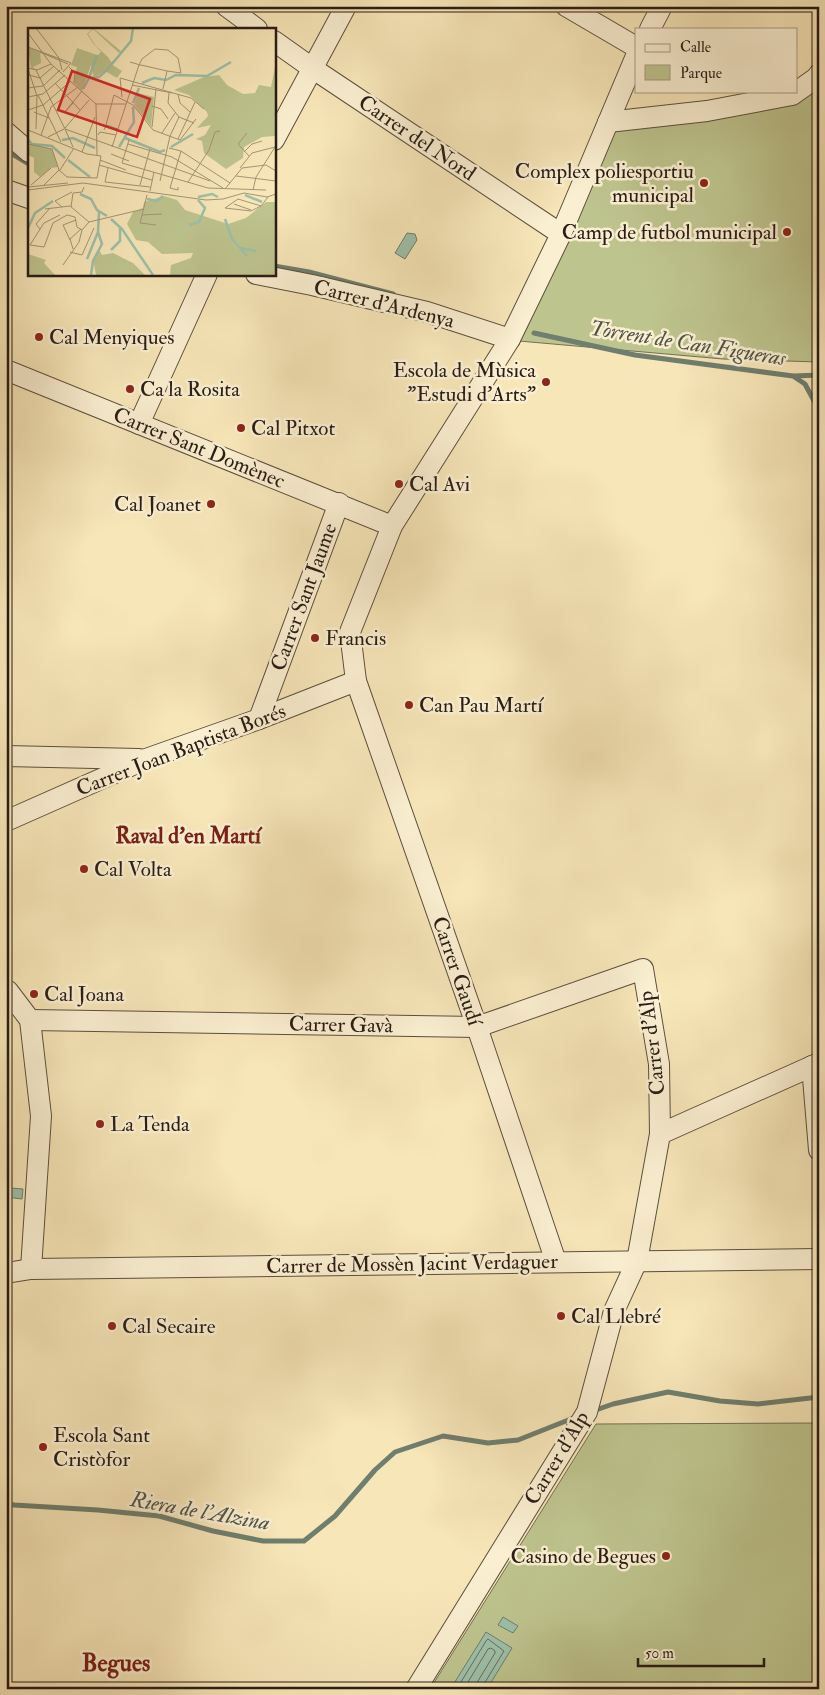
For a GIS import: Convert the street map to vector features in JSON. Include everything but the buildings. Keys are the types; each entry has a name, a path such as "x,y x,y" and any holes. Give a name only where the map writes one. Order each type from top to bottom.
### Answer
{"street":[{"path":"226,6 256,28"},
{"path":"275,138 346,6"},
{"path":"566,6 635,46"},
{"path":"651,28 662,6"},
{"name":"Carrer del Nord","path":"275,42 561,234"},
{"name":"Carrer Gaudí","path":"556,1262 477,1027 356,681 350,632 392,526 510,339 561,234 635,58"},
{"path":"798,91 819,74"},
{"path":"608,122 707,111 792,95 796,92"},
{"path":"6,132 28,151"},
{"path":"6,190 28,198"},
{"path":"139,424 207,275"},
{"name":"Carrer d'Ardenya","path":"261,275 427,312 510,339"},
{"name":"Carrer Sant Domènec","path":"6,370 392,526"},
{"name":"Carrer Sant Jaume","path":"259,719 339,503"},
{"name":"Carrer Joan Baptista Borés","path":"7,819 146,759 259,719 356,681"},
{"path":"6,756 146,759"},
{"name":"Carrer Gavà","path":"30,1020 477,1027 643,969"},
{"name":"Carrer d'Alp","path":"416,1689 587,1412 614,1311 637,1261 660,1134 659,1064 643,969"},
{"path":"6,991 8,991 30,1020 41,1116 31,1269"},
{"path":"660,1134 815,1064 819,1150"},
{"name":"Carrer de Mossèn Jacint Verdaguer","path":"6,1273 31,1269 819,1258"}],"green space":[{"name":"Complex poliesportiu municipal","path":"819,86 819,362 723,359 519,341 612,130 798,92"},
{"name":"Casino de Begues","path":"819,1423 819,1689 430,1689 596,1424"}],"water":[{"path":"407,233 415,234 417,240 405,259 395,253"},
{"path":"6,1184 10,1185 11,1188 23,1189 22,1199 6,1197"},
{"path":"503,1617 518,1626 513,1633 498,1625"},
{"path":"486,1632 512,1648 487,1689 460,1689 453,1685"}],"waterway":[{"name":"Torrent de Can Figueras","path":"6,150 28,163"},
{"name":"Torrent de Can Figueras","path":"275,266 309,272 393,294"},
{"name":"Torrent de Can Figueras","path":"534,333 635,355 793,376 805,384 819,410"},
{"path":"794,376 819,375"},
{"name":"Riera de l'Alzina","path":"593,1411 613,1404 668,1392 720,1401 758,1404 819,1397"},
{"name":"Riera de l'Alzina","path":"6,1503 159,1516 213,1531 263,1541 304,1541 335,1516 375,1470 395,1452 443,1436 488,1443 518,1440 576,1417"}],"place":[{"name":"Complex poliesportiu municipal","path":"704,183"},
{"name":"Camp de futbol municipal","path":"787,232"},
{"name":"Cal Menyiques","path":"39,337"},
{"name":"Escola de Mùsica \"Estudi d'Arts\"","path":"546,382"},
{"name":"Ca la Rosita","path":"130,389"},
{"name":"Cal Pitxot","path":"241,428"},
{"name":"Cal Avi","path":"399,484"},
{"name":"Cal Joanet","path":"211,504"},
{"name":"Francis","path":"315,638"},
{"name":"Can Pau Martí","path":"409,705"},
{"name":"Cal Volta","path":"84,869"},
{"name":"Cal Joana","path":"34,994"},
{"name":"La Tenda","path":"100,1124"},
{"name":"Cal Llebré","path":"561,1316"},
{"name":"Cal Secaire","path":"112,1326"},
{"name":"Escola Sant Cristòfor","path":"43,1447"},
{"name":"Casino de Begues","path":"666,1556"}],"district":[{"name":"Raval d'en Martí","path":"188,836"},
{"name":"Begues","path":"116,1663"}]}
